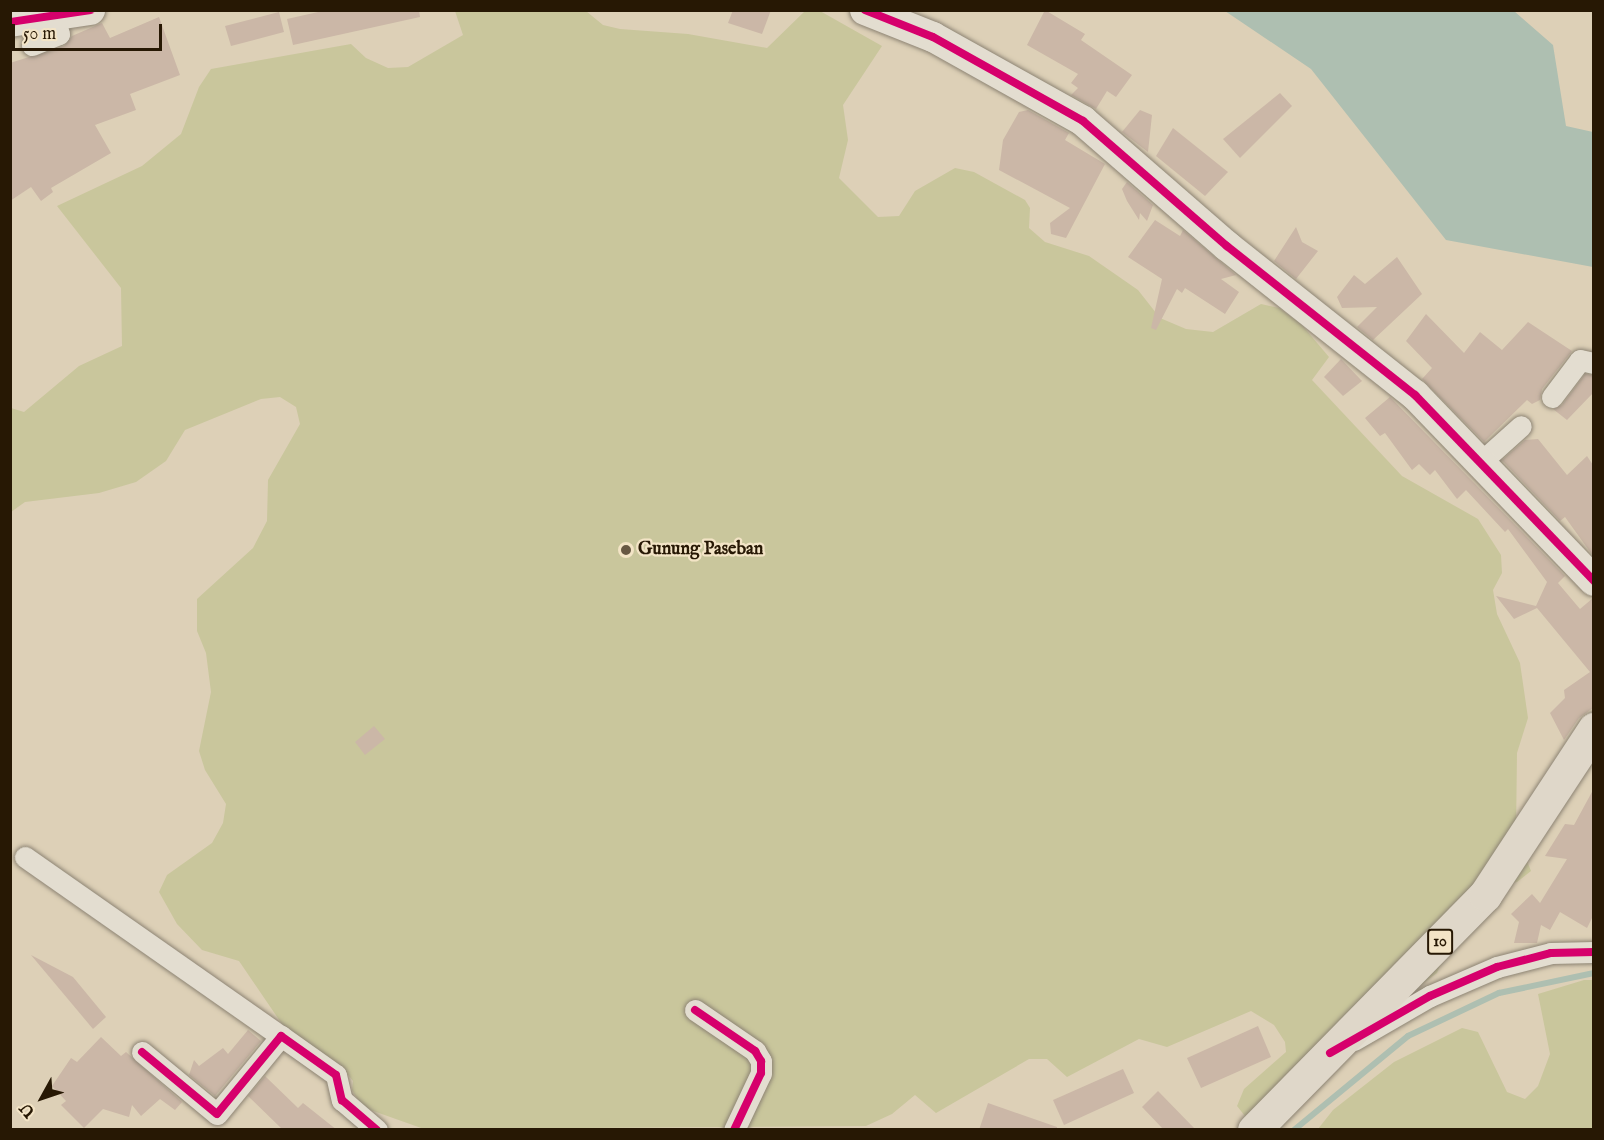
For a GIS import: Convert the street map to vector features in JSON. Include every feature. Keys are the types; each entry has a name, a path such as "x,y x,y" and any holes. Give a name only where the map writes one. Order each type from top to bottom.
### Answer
{"highway":[{"name":"10","path":"1254,1130 1485,895 1593,729"}],"street":[{"path":"35,28 90,10"},
{"path":"865,10 933,37 1083,121 1227,246 1380,365 1482,461 1593,581"},
{"path":"1552,397 1580,360 1593,363"},
{"path":"1482,461 1521,426"},
{"path":"25,857 336,1075 342,1100 377,1130"},
{"path":"1330,1053 1430,996 1497,967 1551,953 1593,952"},
{"path":"695,1010 755,1051 761,1061 761,1073 734,1130"},
{"path":"142,1052 217,1114 280,1036"}],"shaded area":[{"path":"455,11 586,11 603,25 620,29 688,34 767,48 805,11 820,11 882,46 843,105 848,140 839,178 878,217 899,216 915,191 955,168 974,172 1025,200 1030,208 1029,228 1045,242 1089,256 1138,290 1160,318 1186,329 1213,332 1261,304 1279,308 1301,324 1329,357 1312,380 1402,476 1478,519 1501,555 1502,573 1493,590 1497,614 1520,663 1528,718 1517,753 1516,833 1531,871 1517,882 1498,886 1465,905 1437,973 1245,1116 1237,1106 1244,1089 1286,1052 1285,1042 1274,1025 1251,1011 1167,1047 1139,1039 1067,1077 1047,1059 1029,1059 936,1113 915,1095 892,1114 866,1126 424,1129 362,1107 352,1090 353,1081 340,1065 284,1027 239,961 202,950 177,924 159,892 167,875 212,843 223,823 226,804 205,770 199,751 211,692 206,653 197,631 197,599 253,548 267,521 268,480 300,424 296,407 280,397 261,399 185,430 166,461 136,482 99,493 25,502 11,512 11,408 24,412 79,366 122,346 121,288 57,206 142,166 181,134 199,87 211,69 351,44 366,58 388,68 408,67 463,35"},
{"path":"1225,11 1514,11 1553,45 1566,126 1593,132 1593,267 1446,240 1311,69"},
{"path":"1584,980 1593,980 1593,1129 1318,1129 1333,1110 1394,1062 1462,1028 1478,1032 1507,1092 1525,1099 1538,1086 1550,1054 1538,994"}],"building":[{"path":"327,10 419,10 420,17 293,45 287,19"},
{"path":"733,10 771,10 762,34 728,23"},
{"path":"1045,10 1085,34 1081,40 1132,75 1116,97 1107,91 1096,109 1071,95 1078,88 1071,83 1078,74 1027,45"},
{"path":"279,12 284,32 231,46 225,26"},
{"path":"159,17 180,75 130,94 136,110 95,125 111,153 51,188 53,192 41,201 31,187 10,201 10,63 64,46 72,36 102,23 110,38"},
{"path":"1280,93 1292,106 1240,158 1223,139"},
{"path":"1028,110 1069,133 1065,140 1105,164 1066,238 1051,234 1050,223 1070,208 999,170 1003,140 1019,112"},
{"path":"1140,110 1152,115 1148,152 1122,132"},
{"path":"1173,128 1228,172 1205,196 1156,156"},
{"path":"1127,182 1153,205 1147,221 1140,213 1139,220 1127,201 1122,189"},
{"path":"1155,220 1180,236 1183,230 1236,275 1221,279 1239,292 1225,314 1185,288 1182,293 1177,289 1156,330 1151,328 1162,279 1128,257"},
{"path":"1296,227 1302,242 1318,251 1296,279 1274,261"},
{"path":"1397,257 1422,294 1373,340 1357,327 1377,307 1342,308 1337,297 1354,275 1365,284"},
{"path":"1426,314 1464,353 1480,332 1502,350 1528,322 1572,351 1542,389 1540,400 1532,404 1527,400 1484,442 1422,379 1432,368 1406,341"},
{"path":"1341,359 1362,381 1343,396 1324,377"},
{"path":"1585,374 1593,375 1593,393 1567,420 1553,409 1562,405"},
{"path":"1390,397 1565,576 1558,583 1580,609 1593,598 1593,708 1579,718 1564,740 1550,713 1565,698 1564,690 1590,672 1537,608 1514,619 1496,596 1536,606 1547,582 1508,529 1505,532 1466,490 1457,499 1435,470 1430,475 1419,464 1412,470 1385,433 1380,436 1365,418"},
{"path":"1538,439 1567,475 1587,456 1593,465 1593,556 1565,517 1560,521 1502,460 1525,440"},
{"path":"374,726 385,739 365,755 355,742"},
{"path":"1593,790 1593,916 1587,928 1560,912 1550,930 1541,925 1537,943 1514,943 1519,922 1511,914 1532,894 1540,903 1567,859 1545,856 1565,824 1574,825"},
{"path":"31,955 73,977 106,1017 93,1029"},
{"path":"1258,1026 1271,1057 1201,1088 1187,1058"},
{"path":"248,1030 261,1041 215,1096 189,1075 194,1060 199,1066 223,1048 228,1054"},
{"path":"101,1037 121,1056 126,1052 182,1102 175,1110 160,1099 141,1116 132,1105 129,1117 103,1109 84,1128 61,1105 66,1101 52,1086 71,1058 77,1062"},
{"path":"1123,1069 1134,1093 1064,1125 1053,1100"},
{"path":"265,1076 298,1108 303,1103 337,1130 283,1130 248,1096"},
{"path":"1158,1091 1196,1130 1164,1130 1142,1107"},
{"path":"988,1103 1057,1127 1057,1130 979,1130"}],"waterway":[{"path":"1294,1130 1408,1036 1499,993 1594,973"}],"cycle path":[{"path":"10,22 90,10"},
{"path":"865,10 933,37 1083,121 1227,246 1415,395 1594,581"},
{"path":"1330,1053 1430,996 1497,967 1551,953 1594,952"},
{"path":"695,1010 755,1051 761,1061 761,1073 734,1130"},
{"path":"142,1052 217,1114 281,1036 336,1075 342,1100 377,1130"}],"place":[{"name":"Gunung Paseban","path":"626,550"}]}
